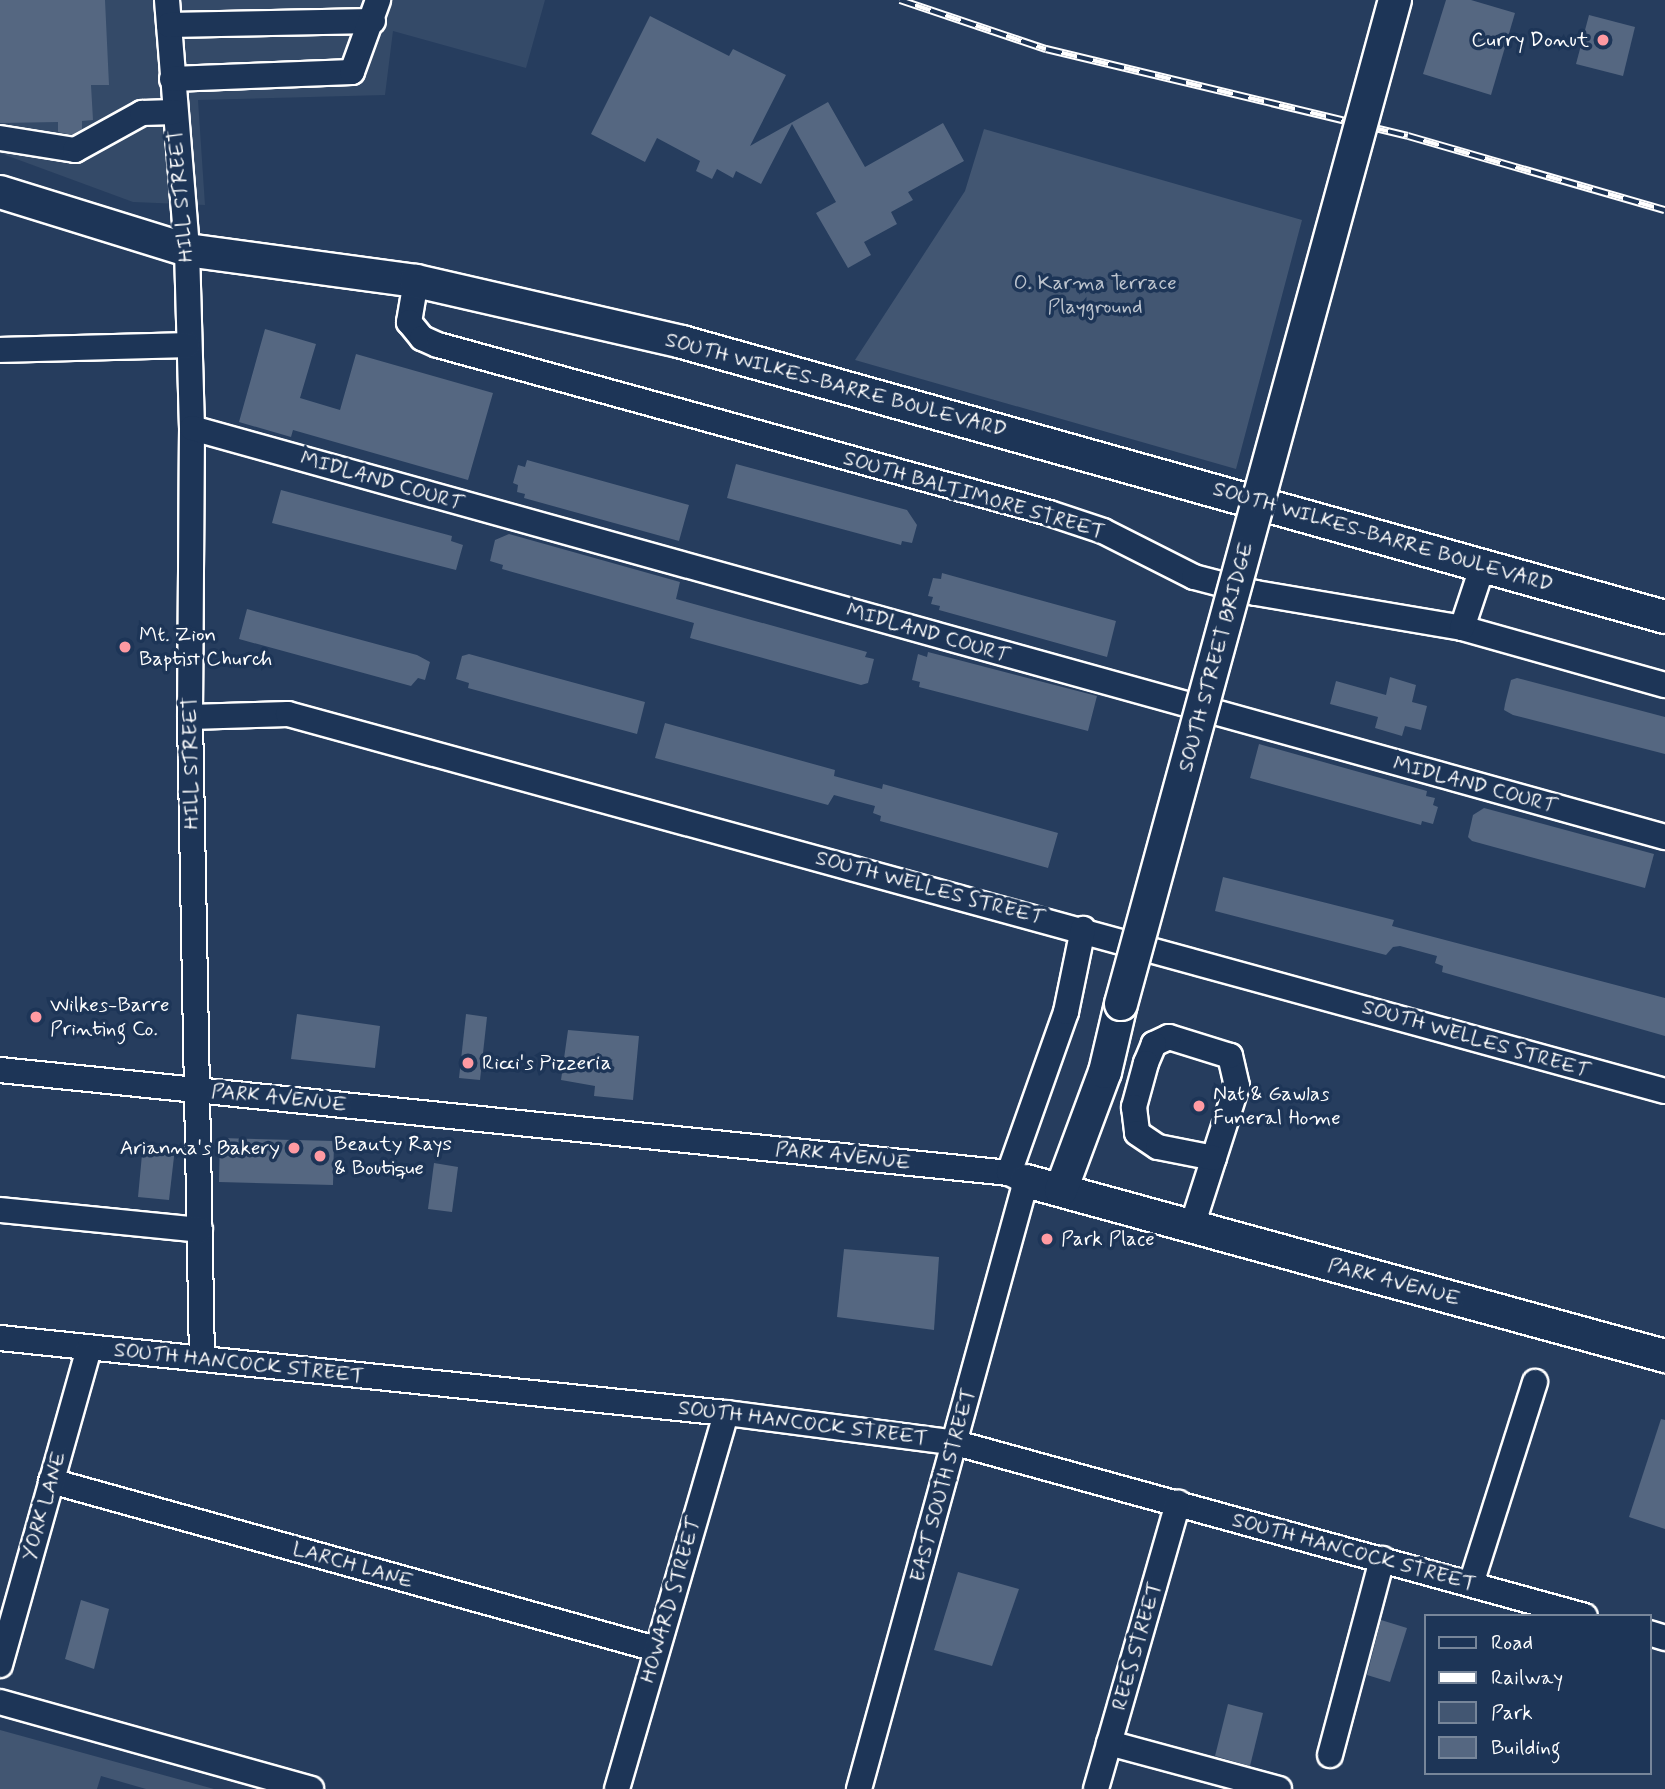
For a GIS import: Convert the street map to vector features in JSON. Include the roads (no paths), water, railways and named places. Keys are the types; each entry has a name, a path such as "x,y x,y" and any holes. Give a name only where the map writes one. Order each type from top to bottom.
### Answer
{"main road":[{"name":"SOUTH STREET BRIDGE","path":"1061,1190 1105,1072 1121,1004 1395,0"},
{"name":"SOUTH WILKES-BARRE BOULEVARD","path":"0,192 187,250 416,281 682,342 1665,617"},
{"name":"PARK AVENUE","path":"1018,1177 1665,1356"}],"street":[{"name":"HILL STREET","path":"167,0 187,250 192,428 190,717 202,1358"},
{"path":"169,25 376,11 352,72 172,79"},
{"path":"0,138 75,150 142,113 174,111"},
{"name":"SOUTH BALTIMORE STREET","path":"416,281 410,322 422,338 438,345 1049,513 1103,531 1194,577 1256,593 1462,628 1665,685"},
{"path":"0,351 188,345"},
{"name":"MIDLAND COURT","path":"192,428 1665,837"},
{"path":"1462,628 1483,565"},
{"name":"SOUTH WELLES STREET","path":"190,717 288,715 1083,929 1665,1091"},
{"name":"EAST SOUTH STREET","path":"859,1789 956,1443 1018,1177 1066,1012 1083,929"},
{"path":"1192,1226 1214,1158 1237,1086 1230,1056 1169,1037 1154,1044 1146,1063 1134,1107 1137,1133 1158,1147 1214,1158"},
{"name":"PARK AVENUE","path":"0,1069 1018,1177"},
{"path":"0,1210 200,1230"},
{"name":"SOUTH HANCOCK STREET","path":"0,1338 726,1413 956,1443 1578,1614"},
{"name":"YORK LANE","path":"0,1665 89,1348"},
{"path":"1471,1584 1535,1382"},
{"name":"HOWARD STREET","path":"617,1789 726,1413"},
{"name":"LARCH LANE","path":"51,1481 656,1649"},
{"name":"REES STREET","path":"1096,1789 1178,1503"},
{"path":"1330,1755 1382,1559"},
{"path":"0,1702 311,1789"},
{"path":"1109,1743 1279,1789"}],"railway":[{"path":"900,0 1046,49 1408,136 1665,210"}],"place":[{"name":"Curry Donut","path":"1603,40"},
{"name":"Mt. Zion Baptist Church","path":"125,647"},
{"name":"Wilkes-Barre Printing Co.","path":"36,1017"},
{"name":"Ricci's Pizzeria","path":"468,1063"},
{"name":"Nat & Gawlas Funeral Home","path":"1199,1106"},
{"name":"Arianna's Bakery","path":"294,1148"},
{"name":"Beauty Rays & Boutique","path":"320,1156"},
{"name":"Park Place","path":"1047,1239"}],"park label":[{"name":"O. Karma Terrace Playground","path":"1095,295"}]}
